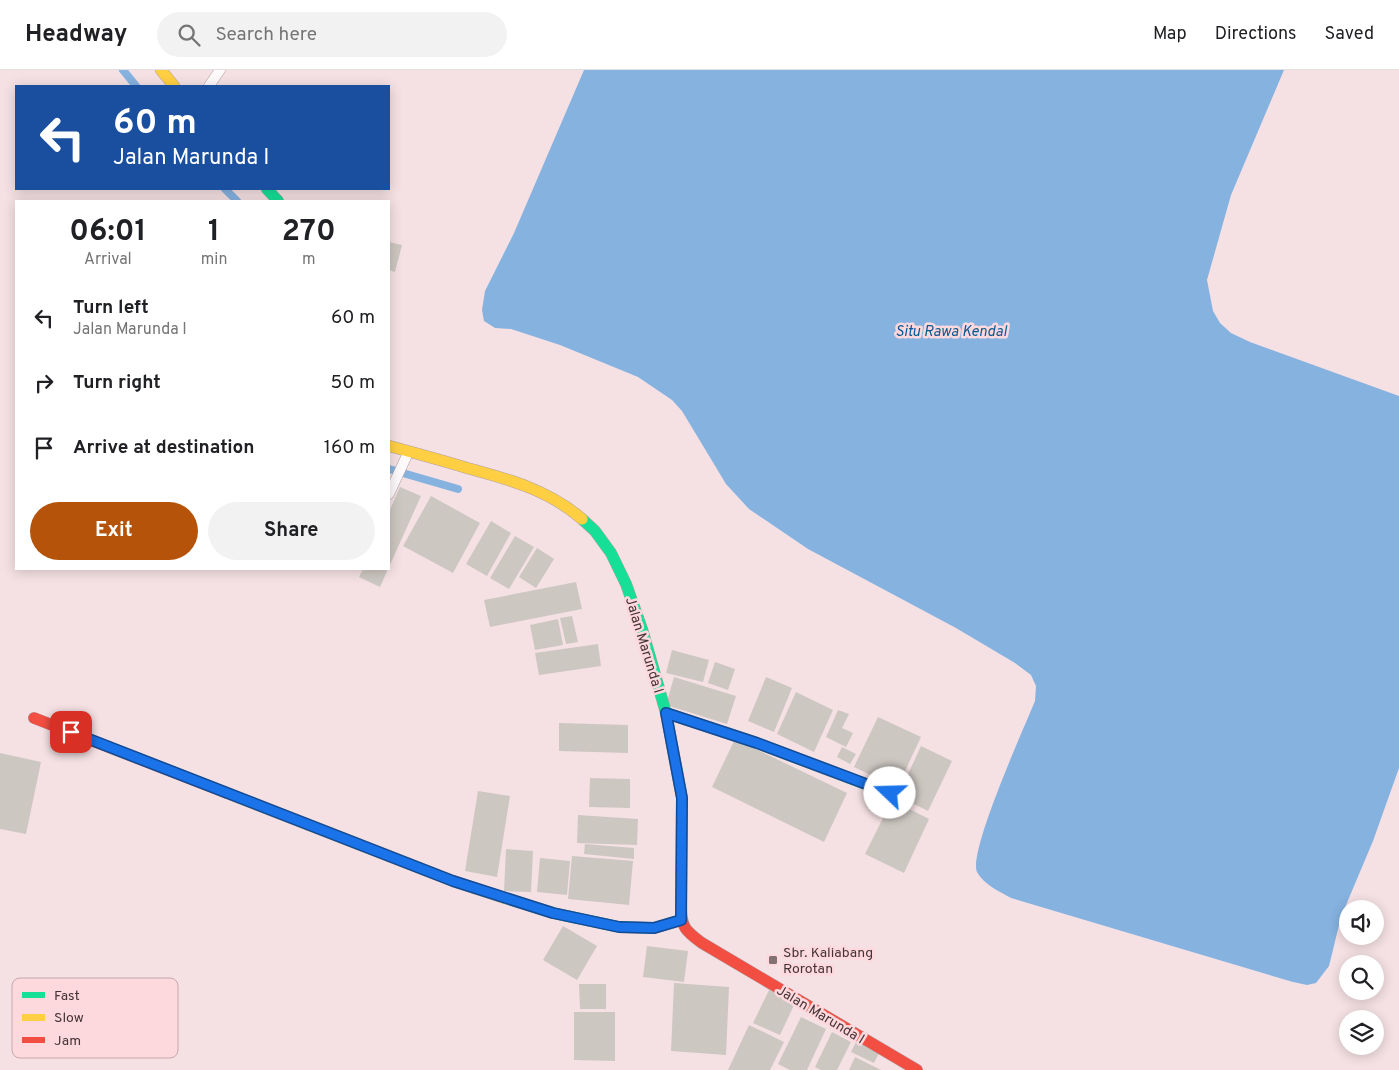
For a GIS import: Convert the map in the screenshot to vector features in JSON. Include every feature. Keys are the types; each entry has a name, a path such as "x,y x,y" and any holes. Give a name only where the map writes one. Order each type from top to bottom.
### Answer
{"street":[{"path":"161,70 173,85"},
{"path":"268,190 277,200"},
{"name":"Jalan Marunda I","path":"390,446 508,479 546,494 569,508 595,531 611,553 626,584 642,629 666,713 682,798 681,920 686,931 702,943 917,1070"},
{"path":"666,713 757,743 890,793"},
{"path":"34,718 453,881 553,913 619,927 654,928 681,920"}],"lane":[{"path":"210,85 220,70"},
{"path":"390,492 408,452"}],"water":[{"name":"Situ Rawa Kendal","path":"584,70 1284,70 1231,195 1207,280 1213,311 1220,323 1231,333 1250,342 1399,396 1399,768 1373,841 1348,900 1339,900 1339,925 1329,966 1316,983 1307,985 1293,982 1011,898 980,877 977,872 976,860 988,816 1035,701 1036,686 1031,675 1015,663 956,628 808,549 749,509 726,484 682,411 672,400 638,377 560,345 511,329 495,328 484,321 482,310 485,291 514,233"}],"building":[{"path":"390,242 402,245 395,272 390,270"},
{"path":"400,487 421,496 390,565 390,510"},
{"path":"431,496 480,523 453,573 403,546"},
{"path":"491,521 511,533 487,576 466,564"},
{"path":"515,536 534,547 509,589 490,578"},
{"path":"537,548 554,559 536,588 519,577"},
{"path":"362,570 388,570 380,587 359,577"},
{"path":"576,582 582,609 490,627 484,600"},
{"path":"572,616 578,642 566,644 560,618"},
{"path":"558,619 563,645 535,650 530,625"},
{"path":"598,644 601,666 539,675 535,653"},
{"path":"672,650 709,660 703,682 666,673"},
{"path":"715,662 735,669 728,690 708,683"},
{"path":"674,677 736,696 727,724 666,705"},
{"path":"766,677 792,688 774,732 748,721"},
{"path":"796,692 833,710 814,752 777,734"},
{"path":"838,710 849,714 842,728 853,733 846,747 826,737"},
{"path":"878,717 921,737 897,788 854,767"},
{"path":"559,723 628,725 628,753 559,751"},
{"path":"735,739 847,793 824,842 712,787"},
{"path":"921,746 952,761 928,811 898,796"},
{"path":"842,747 856,754 850,764 837,757"},
{"path":"0,753 41,762 26,834 0,829"},
{"path":"590,778 630,779 630,808 589,807"},
{"path":"478,791 510,796 497,877 465,871"},
{"path":"892,800 929,819 904,873 865,854"},
{"path":"578,815 638,819 637,845 577,843"},
{"path":"585,844 634,848 634,859 584,854"},
{"path":"506,849 533,851 531,892 504,891"},
{"path":"572,856 633,861 629,905 568,899"},
{"path":"540,858 570,861 567,895 537,892"},
{"path":"563,926 597,946 577,980 543,960"},
{"path":"647,946 688,951 684,982 643,977"},
{"path":"674,983 729,987 726,1055 671,1051"},
{"path":"579,984 606,984 606,1009 580,1009"},
{"path":"769,990 795,1003 780,1035 753,1023"},
{"path":"574,1012 615,1012 615,1061 574,1060"},
{"path":"801,1017 826,1029 807,1070 790,1070 778,1064"},
{"path":"749,1025 784,1042 770,1070 728,1070"},
{"path":"832,1032 851,1042 837,1070 821,1070 815,1067"},
{"path":"857,1040 880,1051 874,1063 851,1052"},
{"path":"855,1057 881,1070 849,1070"}],"waterway":[{"path":"123,70 135,85"},
{"path":"226,190 236,200"},
{"path":"390,469 458,489"}],"traffic: fast":[{"path":"268,190 277,200"},
{"path":"582,519 595,531 611,553 626,584 642,629 666,713 682,798 681,906"},
{"path":"666,713 757,743 889,793"},
{"path":"505,898 553,913 619,927 654,928 681,920"}],"traffic: slow":[{"path":"161,70 173,85"},
{"path":"390,446 527,487 556,500 582,519"},
{"path":"227,793 453,881 505,898"}],"traffic: jam":[{"path":"34,718 227,793"},
{"path":"681,906 683,924 702,943 917,1070"}],"place":[{"name":"Sbr. Kaliabang Rorotan","path":"773,960"}],"route":[{"path":"71,732 453,881 553,913 619,927 654,928 681,920 682,798 666,713 757,743 890,793"}]}
